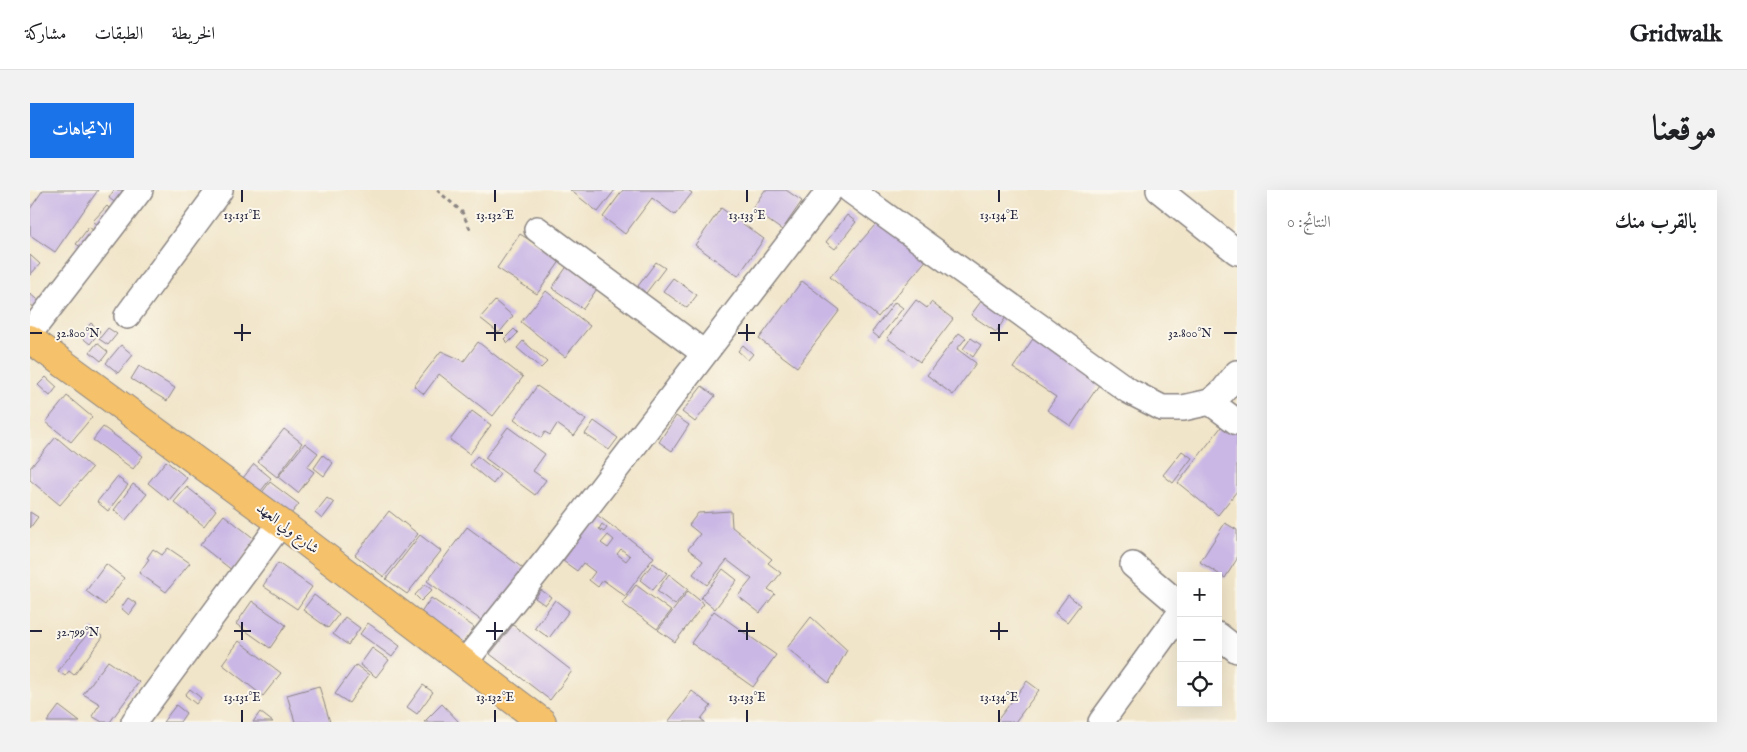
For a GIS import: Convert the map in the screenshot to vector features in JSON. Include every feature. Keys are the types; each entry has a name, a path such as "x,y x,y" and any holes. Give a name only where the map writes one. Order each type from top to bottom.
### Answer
{"main road":[{"name":"شارع ولي العهد","path":"30,339 281,523 539,721"}],"street":[{"path":"30,333 140,190"},
{"path":"127,316 220,190"},
{"path":"464,663 548,558 830,190"},
{"path":"850,190 1129,390 1162,408 1183,408 1210,402 1224,391 1237,373"},
{"path":"1159,190 1237,252"},
{"path":"537,229 704,353"},
{"path":"1210,402 1237,422"},
{"path":"134,722 281,523"},
{"path":"1133,566 1177,603"},
{"path":"1101,722 1177,617"},
{"path":"1222,638 1237,650"}],"path":[{"path":"437,190 462,212 471,231"}],"building":[{"path":"43,190 98,190 55,252 30,235 30,209"},
{"path":"114,190 127,190 117,204 109,198"},
{"path":"570,190 615,190 598,212"},
{"path":"623,190 688,190 692,193 675,215 652,198 625,234 603,217"},
{"path":"765,190 786,190 802,201 782,230 752,209"},
{"path":"107,206 112,211 99,226 93,221"},
{"path":"721,208 764,239 738,276 695,245"},
{"path":"847,215 856,222 835,249 826,242"},
{"path":"881,218 928,258 878,317 830,277"},
{"path":"89,227 94,231 81,247 76,244"},
{"path":"520,234 561,260 537,294 497,268"},
{"path":"30,255 40,264 30,275"},
{"path":"656,262 665,268 646,293 638,286"},
{"path":"568,265 599,286 583,309 552,288"},
{"path":"673,278 697,295 687,308 663,291"},
{"path":"802,281 840,310 797,367 759,339"},
{"path":"546,291 590,326 565,357 521,322"},
{"path":"30,294 41,303 36,309 30,304"},
{"path":"916,300 927,308 931,302 953,319 920,362 887,338"},
{"path":"982,300 1006,317 996,332 971,315"},
{"path":"495,301 513,316 499,333 480,318"},
{"path":"895,302 903,308 879,338 872,332"},
{"path":"91,323 100,331 90,344 80,336"},
{"path":"108,328 117,334 108,345 99,339"},
{"path":"514,329 518,333 508,343 504,339"},
{"path":"959,333 966,338 957,349 976,363 953,395 927,375"},
{"path":"1037,333 1103,379 1071,426 1047,410 1056,397 1013,368"},
{"path":"971,338 981,345 973,357 963,349"},
{"path":"523,341 547,362 541,368 517,348"},
{"path":"478,342 523,377 493,416 439,374 424,394 414,386 441,351 464,361"},
{"path":"97,343 108,352 101,361 90,352"},
{"path":"121,345 133,355 118,373 106,363"},
{"path":"743,345 753,354 748,360 738,351"},
{"path":"139,366 175,388 167,401 131,379"},
{"path":"46,377 57,387 50,396 38,385"},
{"path":"537,386 586,420 574,436 557,424 550,435 545,432 541,438 514,419"},
{"path":"702,386 715,396 695,422 682,412"},
{"path":"67,396 92,417 71,442 46,422"},
{"path":"472,411 491,425 470,454 450,440"},
{"path":"676,416 689,425 672,451 659,442"},
{"path":"594,421 618,438 609,450 585,434"},
{"path":"1225,422 1237,431 1237,491 1218,515 1178,483"},
{"path":"103,427 143,456 133,469 93,440"},
{"path":"508,427 545,454 533,471 546,480 535,495 485,458"},
{"path":"284,429 302,443 277,477 258,462"},
{"path":"56,437 92,468 60,505 30,480 30,468"},
{"path":"305,443 318,453 307,467 314,472 298,493 278,477"},
{"path":"1182,451 1192,458 1173,483 1163,475"},
{"path":"323,455 333,463 324,476 314,468"},
{"path":"477,456 500,474 493,484 470,465"},
{"path":"166,461 187,478 169,500 148,483"},
{"path":"254,464 271,478 257,496 239,483"},
{"path":"117,477 128,485 108,511 97,502"},
{"path":"270,482 299,504 286,520 258,498"},
{"path":"133,484 147,494 126,520 114,510"},
{"path":"187,487 216,510 204,526 174,502"},
{"path":"327,498 334,503 322,519 315,513"},
{"path":"389,511 418,534 384,577 355,555"},
{"path":"731,511 732,527 772,559 768,563 781,573 768,589 775,594 760,613 738,596 752,579 727,560 707,585 693,574 703,561 688,549 700,534 689,525 698,513"},
{"path":"30,512 38,517 30,528"},
{"path":"224,515 256,540 233,571 200,545"},
{"path":"597,515 654,557 625,596 603,580 598,587 589,580 595,572 583,563 577,571 563,561","holes":["602,524 607,528 604,532 599,529","608,535 614,540 608,548 601,543","621,549 630,556 626,561 617,554"]},
{"path":"1225,523 1237,530 1237,559 1225,578 1222,576 1222,572 1216,572 1200,562"},
{"path":"467,527 528,572 489,626 427,581"},
{"path":"420,535 441,551 407,594 386,579"},
{"path":"168,548 190,563 166,592 139,573 149,559 147,558 153,549 162,555"},
{"path":"278,563 312,587 297,609 263,586"},
{"path":"653,563 667,573 653,590 640,580"},
{"path":"106,564 124,578 105,605 86,591"},
{"path":"723,569 737,580 715,609 701,598"},
{"path":"669,574 688,589 675,605 657,591"},
{"path":"425,584 432,590 421,601 415,595"},
{"path":"636,585 671,611 657,629 622,603"},
{"path":"541,590 551,597 545,605 535,598"},
{"path":"688,591 704,604 675,642 658,630"},
{"path":"314,595 339,614 328,628 303,610"},
{"path":"1068,595 1080,605 1067,622 1055,613"},
{"path":"128,598 137,604 129,615 121,608"},
{"path":"431,598 474,627 457,652 414,623"},
{"path":"555,600 569,611 549,638 535,628"},
{"path":"252,601 286,625 270,648 236,624"},
{"path":"714,611 776,655 753,687 691,643"},
{"path":"345,617 360,628 348,645 333,634"},
{"path":"811,617 847,650 829,683 787,648"},
{"path":"368,623 400,646 392,657 360,634"},
{"path":"513,625 572,671 550,700 490,654"},
{"path":"92,628 103,637 74,675 69,671 65,676 58,671"},
{"path":"239,641 281,673 263,696 222,664"},
{"path":"372,648 389,660 376,677 360,665"},
{"path":"108,661 139,682 110,722 102,722 92,716 100,704 83,694"},
{"path":"356,665 369,675 349,703 335,694"},
{"path":"1027,681 1039,690 1015,722 996,722"},
{"path":"423,685 433,692 417,714 407,707"},
{"path":"319,686 330,722 295,722 287,695"},
{"path":"190,689 201,698 196,704 185,695"},
{"path":"692,691 711,706 701,719 705,722 668,722"},
{"path":"442,704 459,722 424,722"},
{"path":"176,705 186,713 180,722 163,722"},
{"path":"59,706 80,722 47,722"},
{"path":"260,712 273,722 253,722"}]}
